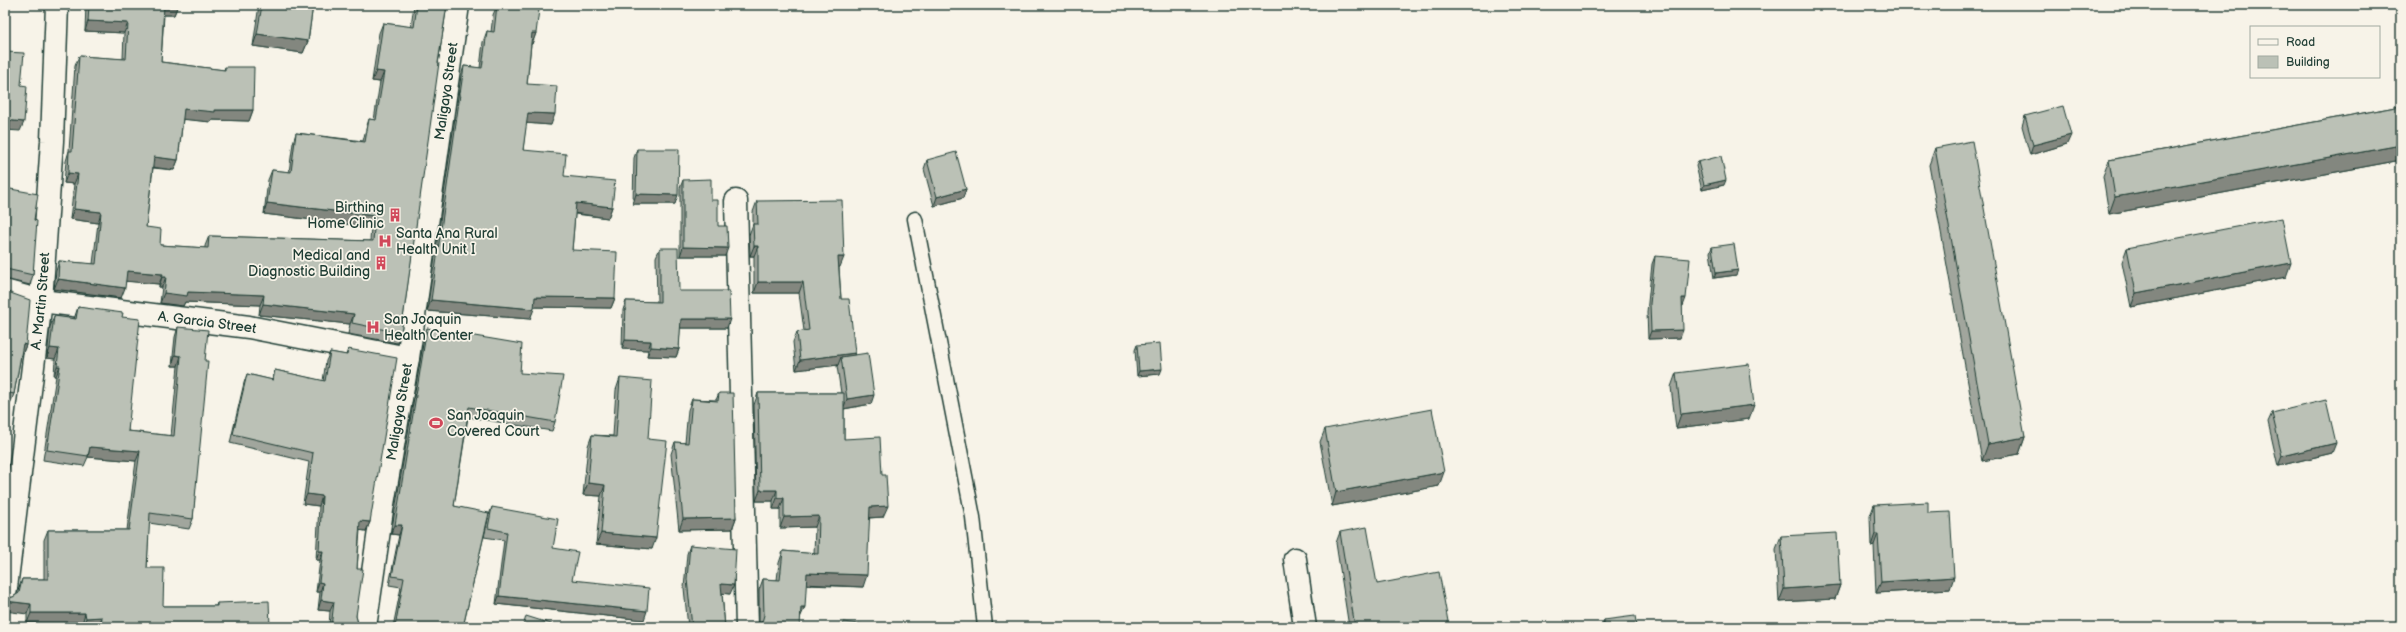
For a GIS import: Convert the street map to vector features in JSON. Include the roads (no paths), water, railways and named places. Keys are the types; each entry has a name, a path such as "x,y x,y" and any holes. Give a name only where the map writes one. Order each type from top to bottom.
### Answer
{"street":[{"name":"A. Martin Street","path":"5,596 41,301 52,141 57,5"},
{"name":"Maligaya Street","path":"365,627 382,510 408,358 458,5"},
{"path":"736,201 747,627"},
{"name":"A. Garcia Street","path":"5,291 41,301 124,313 249,327 408,358"},
{"path":"1295,559 1305,627"}],"lane":[{"path":"915,219 973,517 985,627"}],"place":[{"name":"Birthing Home Clinic","path":"395,215"},
{"name":"Santa Ana Rural Health Unit I","path":"385,241"},
{"name":"Medical and Diagnostic Building","path":"381,263"},
{"name":"San Joaquin Health Center","path":"373,327"},
{"name":"San Joaquin Covered Court","path":"436,423"}]}
